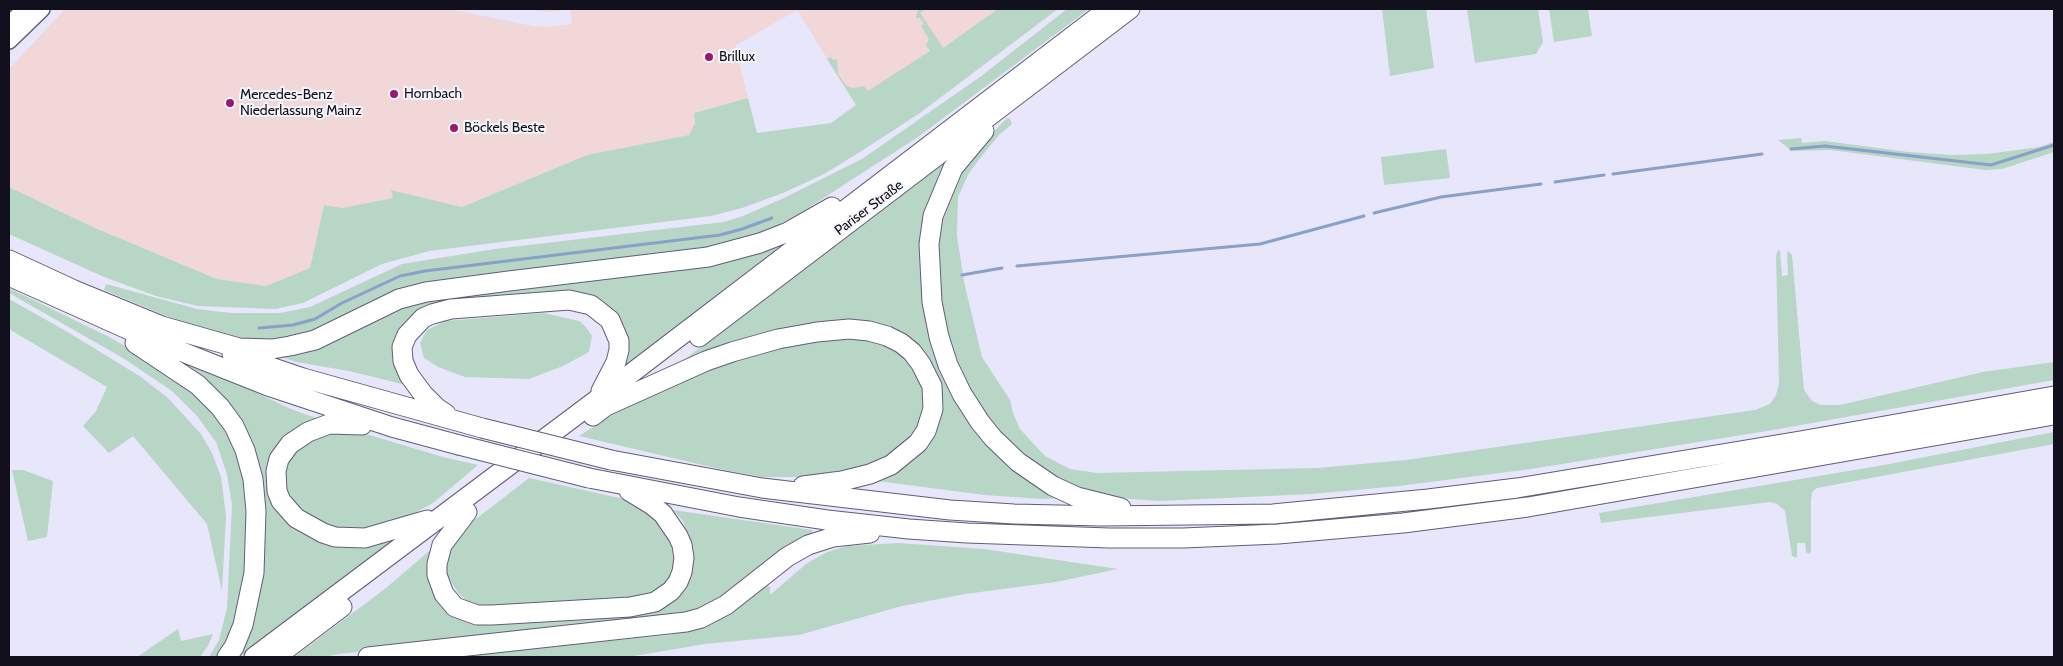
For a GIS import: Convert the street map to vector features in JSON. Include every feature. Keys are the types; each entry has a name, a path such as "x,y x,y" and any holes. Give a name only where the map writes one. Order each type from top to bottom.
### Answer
{"highway":[{"name":"Pariser Straße","path":"880,183 1108,9"},
{"name":"Pariser Straße","path":"600,403 770,284 1130,9"},
{"path":"1018,94 970,146 953,168 933,216 929,252 932,302 939,337 948,365 962,394 993,438 1005,451 1038,477 1077,497 1101,504 1176,516"},
{"path":"158,325 240,348 272,349 290,346 323,337 399,299 426,292 708,257 733,251 788,232 880,183"},
{"path":"276,657 467,512 600,403 880,183"},
{"path":"9,260 74,290 158,325 280,370 477,427 611,460 762,488 978,512 1102,516 1273,514 1428,500 1651,467 2054,396"},
{"path":"9,276 170,347 268,386 392,427 459,445 612,483 784,514 910,529 967,533 1108,538 1183,538 1278,534 1403,523 1528,507 2054,415"},
{"path":"477,427 437,408 423,394 405,368 402,347 407,335 423,318 451,309 562,300 591,305 610,320 616,330 619,350 600,403"},
{"path":"95,315 198,385 220,407 234,426 245,450 254,479 256,511 254,573 244,624 234,647 227,657"},
{"path":"254,657 441,516 600,403 732,352 778,339 817,332 849,329 869,331 887,336 912,352 928,377 933,399 933,409 928,426 911,451 892,465 859,477 819,485 762,488"},
{"path":"392,427 329,424 298,438 290,444 279,459 276,482 281,501 296,518 308,526 322,533 349,538 379,535 441,516"},
{"path":"467,512 442,545 437,564 437,575 444,594 456,607 477,615 492,616 646,605 664,597 678,582 684,558 682,545 670,524 652,504 612,483"},
{"path":"368,657 676,624 701,618 726,605 786,557 808,545 833,537 865,533 938,535 967,533"}],"street":[{"path":"9,24 25,9"},
{"path":"9,41 42,9"}],"shaded area":[{"path":"65,9 450,9 546,27 572,24 570,9 998,9 963,35 856,105 797,10 735,46 748,98 694,113 695,123 690,135 587,155 462,207 392,190 393,198 342,208 324,205 310,268 266,286 217,279 95,228 9,187 9,69"},
{"path":"521,9 570,9 549,12"}],"green space":[{"path":"918,9 925,9 920,13 943,48 998,9 1058,9 920,113 824,174 783,193 742,208 711,216 429,251 382,264 303,303 275,309 198,306 156,296 104,277 9,234 9,187 95,228 217,279 266,286 310,268 324,205 342,208 393,198 391,190 462,207 587,155 689,135 695,123 694,113 748,98 757,133 831,123 856,105 827,59 830,57 834,60 837,59 838,74 846,86 853,88 864,86 868,91 930,51 926,45 929,39 921,26 924,24 920,18 916,18"},
{"path":"1067,9 1089,9 918,137 805,210 767,231 711,248 494,276 294,340 246,343 186,324 104,290 106,284 197,309 231,313 280,313 310,307 402,264 495,249 724,222 743,216 786,197 862,159 980,77"},
{"path":"1382,9 1426,9 1434,68 1390,76"},
{"path":"1467,9 1538,9 1543,42 1536,54 1475,63"},
{"path":"1549,9 1588,9 1592,36 1554,42"},
{"path":"1007,118 1010,119 1012,124 999,135 969,173 958,197 957,236 964,282 982,357 1010,400 1020,429 1045,456 1070,469 1097,473 1317,468 1406,460 1755,410 1770,404 1776,395 1779,383 1776,256 1778,250 1780,251 1782,276 1788,275 1788,251 1792,255 1804,390 1812,401 1821,405 1840,405 1983,372 2054,362 2054,380 1773,430 1531,469 1399,486 1312,494 1159,501 1105,497 1061,483 1017,452 979,408 953,356 942,319 937,240 942,212 960,172"},
{"path":"1801,138 1802,143 1825,141 1908,152 1952,155 1987,154 2039,147 2054,142 2054,152 2002,169 1985,170 1831,150 1792,151 1778,140"},
{"path":"966,144 927,218 950,383 1062,498 1043,499 984,495 870,480 890,471 939,397 878,327 672,369"},
{"path":"1446,149 1450,178 1384,185 1381,157"},
{"path":"797,233 621,368 597,302 413,316 406,385 349,371 296,362 279,356 417,300"},
{"path":"9,288 109,337 148,359 187,385 227,426 248,487 245,594 221,657 209,657 219,640 227,608 232,505 227,474 216,442 197,416 172,391 123,358 9,293"},
{"path":"9,299 141,377 168,398 201,434 212,453 221,477 226,516 222,591 207,524 133,436 109,453 83,426 96,411 107,387 9,329"},
{"path":"544,313 579,321 585,326 592,336 589,352 563,366 529,379 465,377 438,367 424,358 420,343 427,330 445,321"},
{"path":"855,337 885,342 915,364 927,392 920,429 878,466 826,477 762,477 579,436 618,411 670,383 749,355 819,339"},
{"path":"170,356 216,374 291,409 322,420 274,458 299,526 399,536 240,657 234,657 244,639 256,466"},
{"path":"346,428 443,457 478,465 433,503 393,525 387,521 363,529 339,528 315,520 295,508 290,495 284,489 285,468 290,457 305,442"},
{"path":"2054,432 2054,444 1817,488 1812,492 1811,501 1811,552 1809,554 1806,552 1805,543 1797,543 1797,558 1792,556 1785,511 1777,504 1770,502 1601,523 1599,513 1884,465"},
{"path":"12,470 23,470 53,481 47,537 28,541"},
{"path":"529,478 642,503 662,519 680,564 666,587 639,600 481,607 467,601 458,593 446,573 450,547 462,531 472,522"},
{"path":"673,510 812,530 814,535 719,601 694,613 554,632 324,657 294,657 386,588 434,547 429,576 430,587 439,603 454,614 652,612 668,606 678,599 687,588 692,571 693,549 683,521"},
{"path":"898,543 984,549 1118,569 1056,582 965,594 902,606 799,635 705,644 628,657 446,657 669,635 688,631 763,585 770,587 770,595 806,564 827,552 847,546"},
{"path":"178,629 181,641 213,634 208,646 200,657 137,657"}],"waterway":[{"path":"1791,149 1825,146 1991,165 2054,145"},
{"path":"1613,174 1762,154"},
{"path":"1555,182 1604,175"},
{"path":"1374,213 1441,197 1541,184"},
{"path":"1017,266 1260,244 1364,216"},
{"path":"259,328 293,325 315,319 342,303 400,276 425,271 720,235 772,218"},
{"path":"962,275 1002,268"}],"place":[{"name":"Brillux","path":"709,57"},
{"name":"Hornbach","path":"394,94"},
{"name":"Mercedes-Benz Niederlassung Mainz","path":"230,103"},
{"name":"Böckels Beste","path":"454,128"}]}
